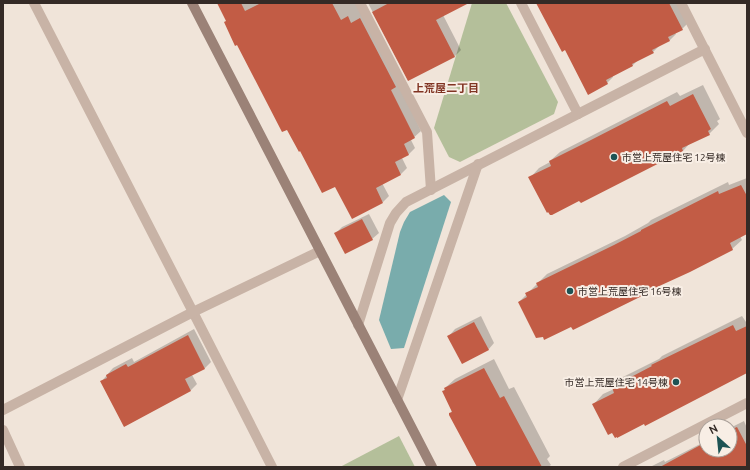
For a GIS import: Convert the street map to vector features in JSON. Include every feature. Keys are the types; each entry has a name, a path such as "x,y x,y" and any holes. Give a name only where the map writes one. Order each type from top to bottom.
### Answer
{"street":[{"path":"34,3 272,467"},
{"path":"192,3 432,467"},
{"path":"360,3 427,132 431,190"},
{"path":"521,3 578,114"},
{"path":"681,3 747,133"},
{"path":"358,325 390,223 396,213 406,202 705,49"},
{"path":"397,400 478,164"},
{"path":"3,410 193,312 320,251"},
{"path":"623,467 747,404"},
{"path":"3,430 20,467"}],"green space":[{"path":"472,3 506,3 558,102 554,114 460,162 449,157 434,128"},
{"path":"399,436 415,467 340,467"}],"water":[{"path":"444,195 451,202 404,348 391,349 379,320 400,232 410,212"}],"building":[{"path":"217,3 241,3 245,11 261,3 332,3 341,20 348,16 351,23 360,18 396,87 391,90 415,138 404,144 409,155 395,162 401,175 376,188 383,203 352,219 335,187 322,193 287,130 282,132 237,45 235,46 224,22 226,21"},
{"path":"389,3 469,3 436,20 455,57 408,81 372,12"},
{"path":"536,3 669,3 683,30 668,37 670,41 652,50 654,53 606,80 608,84 588,95 565,50 562,52"},
{"name":"市営上荒屋住宅 12号棟","path":"693,94 711,129 708,131 710,135 682,148 683,151 581,203 579,201 552,215 548,212 547,213 528,177 551,166 549,161 667,101 670,106"},
{"path":"741,185 747,196 747,234 730,243 733,250 644,293 644,295 573,330 571,327 544,340 543,337 536,338 518,302 527,297 525,293 538,287 536,283 614,245 718,191 719,194"},
{"path":"362,219 373,240 345,254 334,233"},
{"path":"474,322 489,350 462,364 447,336"},
{"name":"市営上荒屋住宅 14号棟","path":"733,325 736,331 747,326 747,373 645,426 644,424 617,438 615,438 612,433 608,435 592,404 614,393 612,387 652,366 651,365"},
{"path":"188,335 205,369 185,379 191,391 124,427 100,381 107,378 106,375 126,364 128,367"},
{"path":"484,368 500,398 504,396 542,467 477,467 449,415 449,413 452,412 442,391 445,390 444,388"},
{"path":"738,429 747,446 747,467 660,467 698,446 698,458 738,458"}],"place":[{"name":"市営上荒屋住宅 12号棟","path":"614,157"},
{"name":"市営上荒屋住宅 16号棟","path":"570,291"},
{"name":"市営上荒屋住宅 14号棟","path":"676,382"}],"district":[{"name":"上荒屋二丁目","path":"446,88"}]}
